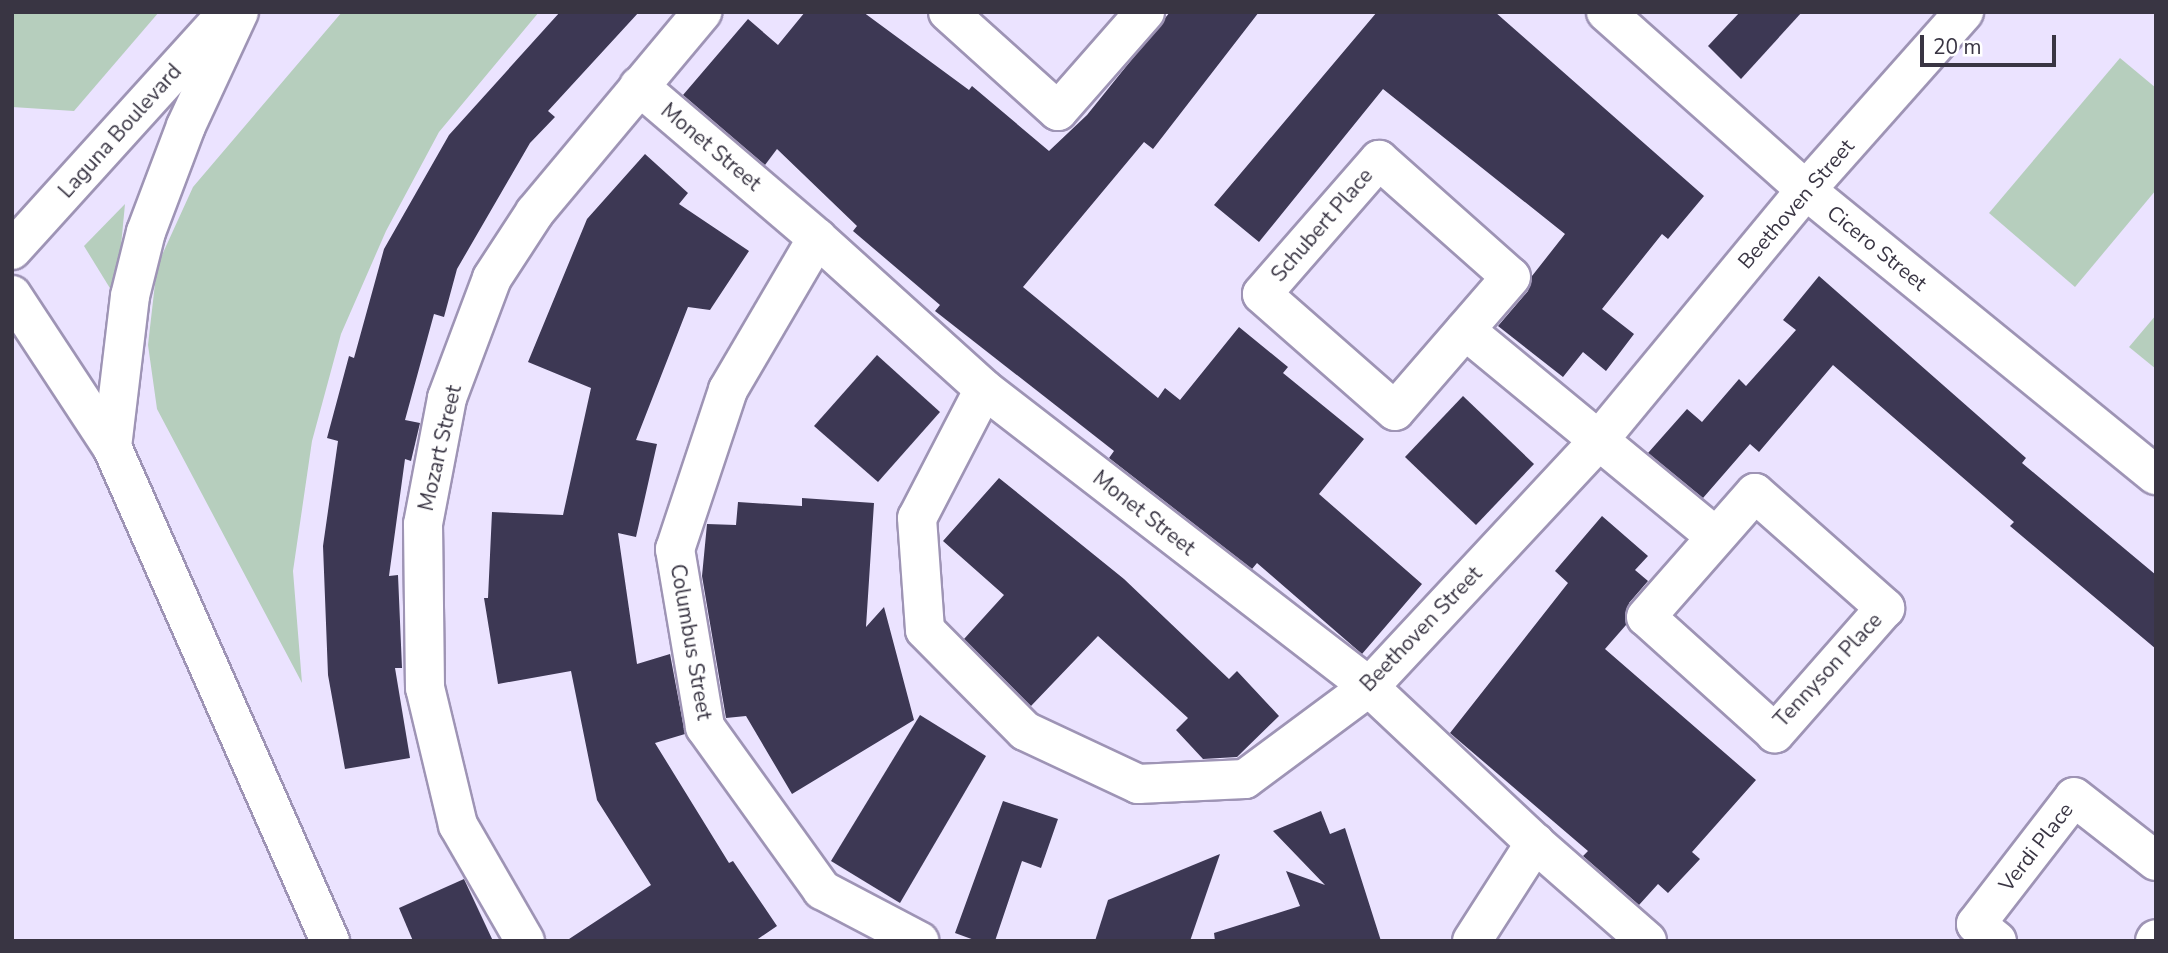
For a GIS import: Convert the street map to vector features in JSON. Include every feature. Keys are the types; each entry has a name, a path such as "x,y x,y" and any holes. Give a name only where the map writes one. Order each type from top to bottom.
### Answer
{"street":[{"name":"Laguna Boulevard","path":"12,250 228,12"},
{"path":"112,447 128,308 146,232 186,126 239,12"},
{"name":"Mozart Street","path":"525,941 458,825 425,688 422,524 447,398 492,278 535,212 702,12"},
{"path":"948,12 1058,111 1145,12"},
{"name":"Beethoven Street","path":"984,389 917,518 925,630 1025,731 1138,784 1245,779 1369,687 1598,440 1806,190 1964,12"},
{"name":"Cicero Street","path":"1618,16 1806,190 2156,475"},
{"name":"Monet Street","path":"639,86 817,238 984,389 1369,687 1535,843 1647,941"},
{"name":"Schubert Place","path":"1378,160 1511,277 1465,330 1395,411 1262,294 1378,160"},
{"name":"Columbus Street","path":"817,238 729,390 675,549 705,727 822,890 919,941"},
{"path":"12,295 112,447 331,934"},
{"path":"1465,330 1716,537"},
{"name":"Tennyson Place","path":"1755,493 1885,608 1775,733 1646,617 1716,537 1755,493"},
{"name":"Verdi Place","path":"1997,941 1976,924 2074,797 2156,862"},
{"path":"1472,941 1535,843"}],"green space":[{"path":"12,12 159,12 74,111 12,107"},
{"path":"342,12 539,12 439,132 386,231 341,334 312,441 293,571 302,683 157,409 148,345 157,266 193,187"},
{"path":"2120,58 2156,88 2156,190 2075,287 1989,213"},
{"path":"125,204 116,298 84,246"},
{"path":"2156,315 2156,369 2129,347"}],"building":[{"path":"560,12 639,12 548,111 555,117 530,143 457,269 444,317 434,314 405,420 420,423 411,461 405,459 389,576 398,575 402,668 395,668 410,758 345,769 328,675 323,546 338,441 327,438 349,356 354,358 384,249 449,135"},
{"path":"805,12 863,12 969,90 972,86 1049,151 1087,115 1170,12 1259,12 1153,149 1144,142 1023,287 1158,398 1165,388 1180,400 1239,327 1288,367 1283,373 1364,439 1319,494 1422,584 1362,654 1257,563 1252,569 1109,458 1114,451 935,311 940,305 853,231 857,226 777,149 765,165 683,95 748,19 778,45"},
{"path":"1377,12 1495,12 1704,196 1668,239 1662,234 1602,309 1634,334 1606,371 1583,352 1563,377 1498,326 1528,291 1532,276 1565,234 1383,89 1259,242 1214,205"},
{"path":"1740,12 1802,12 1741,79 1708,46"},
{"path":"645,154 688,193 679,204 749,251 710,310 688,307 636,440 657,444 636,537 618,533 637,664 670,654 685,734 655,743 729,863 733,861 777,926 755,941 566,941 651,885 597,800 571,671 498,684 484,598 488,598 492,512 563,515 591,388 528,362 587,219"},
{"path":"1819,276 2026,458 2022,463 2156,575 2156,649 2010,526 2014,522 1833,365 1759,452 1750,444 1703,498 1648,453 1687,409 1702,422 1739,379 1746,386 1796,330 1783,320"},
{"path":"877,355 940,412 878,482 814,426"},
{"path":"1463,396 1534,464 1476,525 1405,457"},
{"path":"999,478 1124,579 1229,679 1237,671 1279,716 1237,757 1203,759 1176,730 1188,718 1098,636 1031,706 964,639 1004,595 943,541"},
{"path":"802,498 874,503 866,627 884,607 914,720 792,794 746,716 726,718 702,576 707,524 736,525 738,502 802,506"},
{"path":"1602,516 1648,556 1635,570 1648,581 1629,603 1626,625 1605,649 1756,780 1692,852 1700,859 1668,893 1658,884 1639,905 1583,856 1588,851 1450,733 1568,583 1555,571"},
{"path":"920,715 986,756 900,903 831,861"},
{"path":"1003,801 1058,819 1041,868 1022,861 995,941 977,941 955,933"},
{"path":"1321,811 1330,834 1345,828 1381,941 1215,941 1214,933 1300,906 1286,871 1325,885 1273,831"},
{"path":"1220,854 1190,941 1095,941 1108,900"},
{"path":"464,879 493,941 413,941 399,908"}]}
